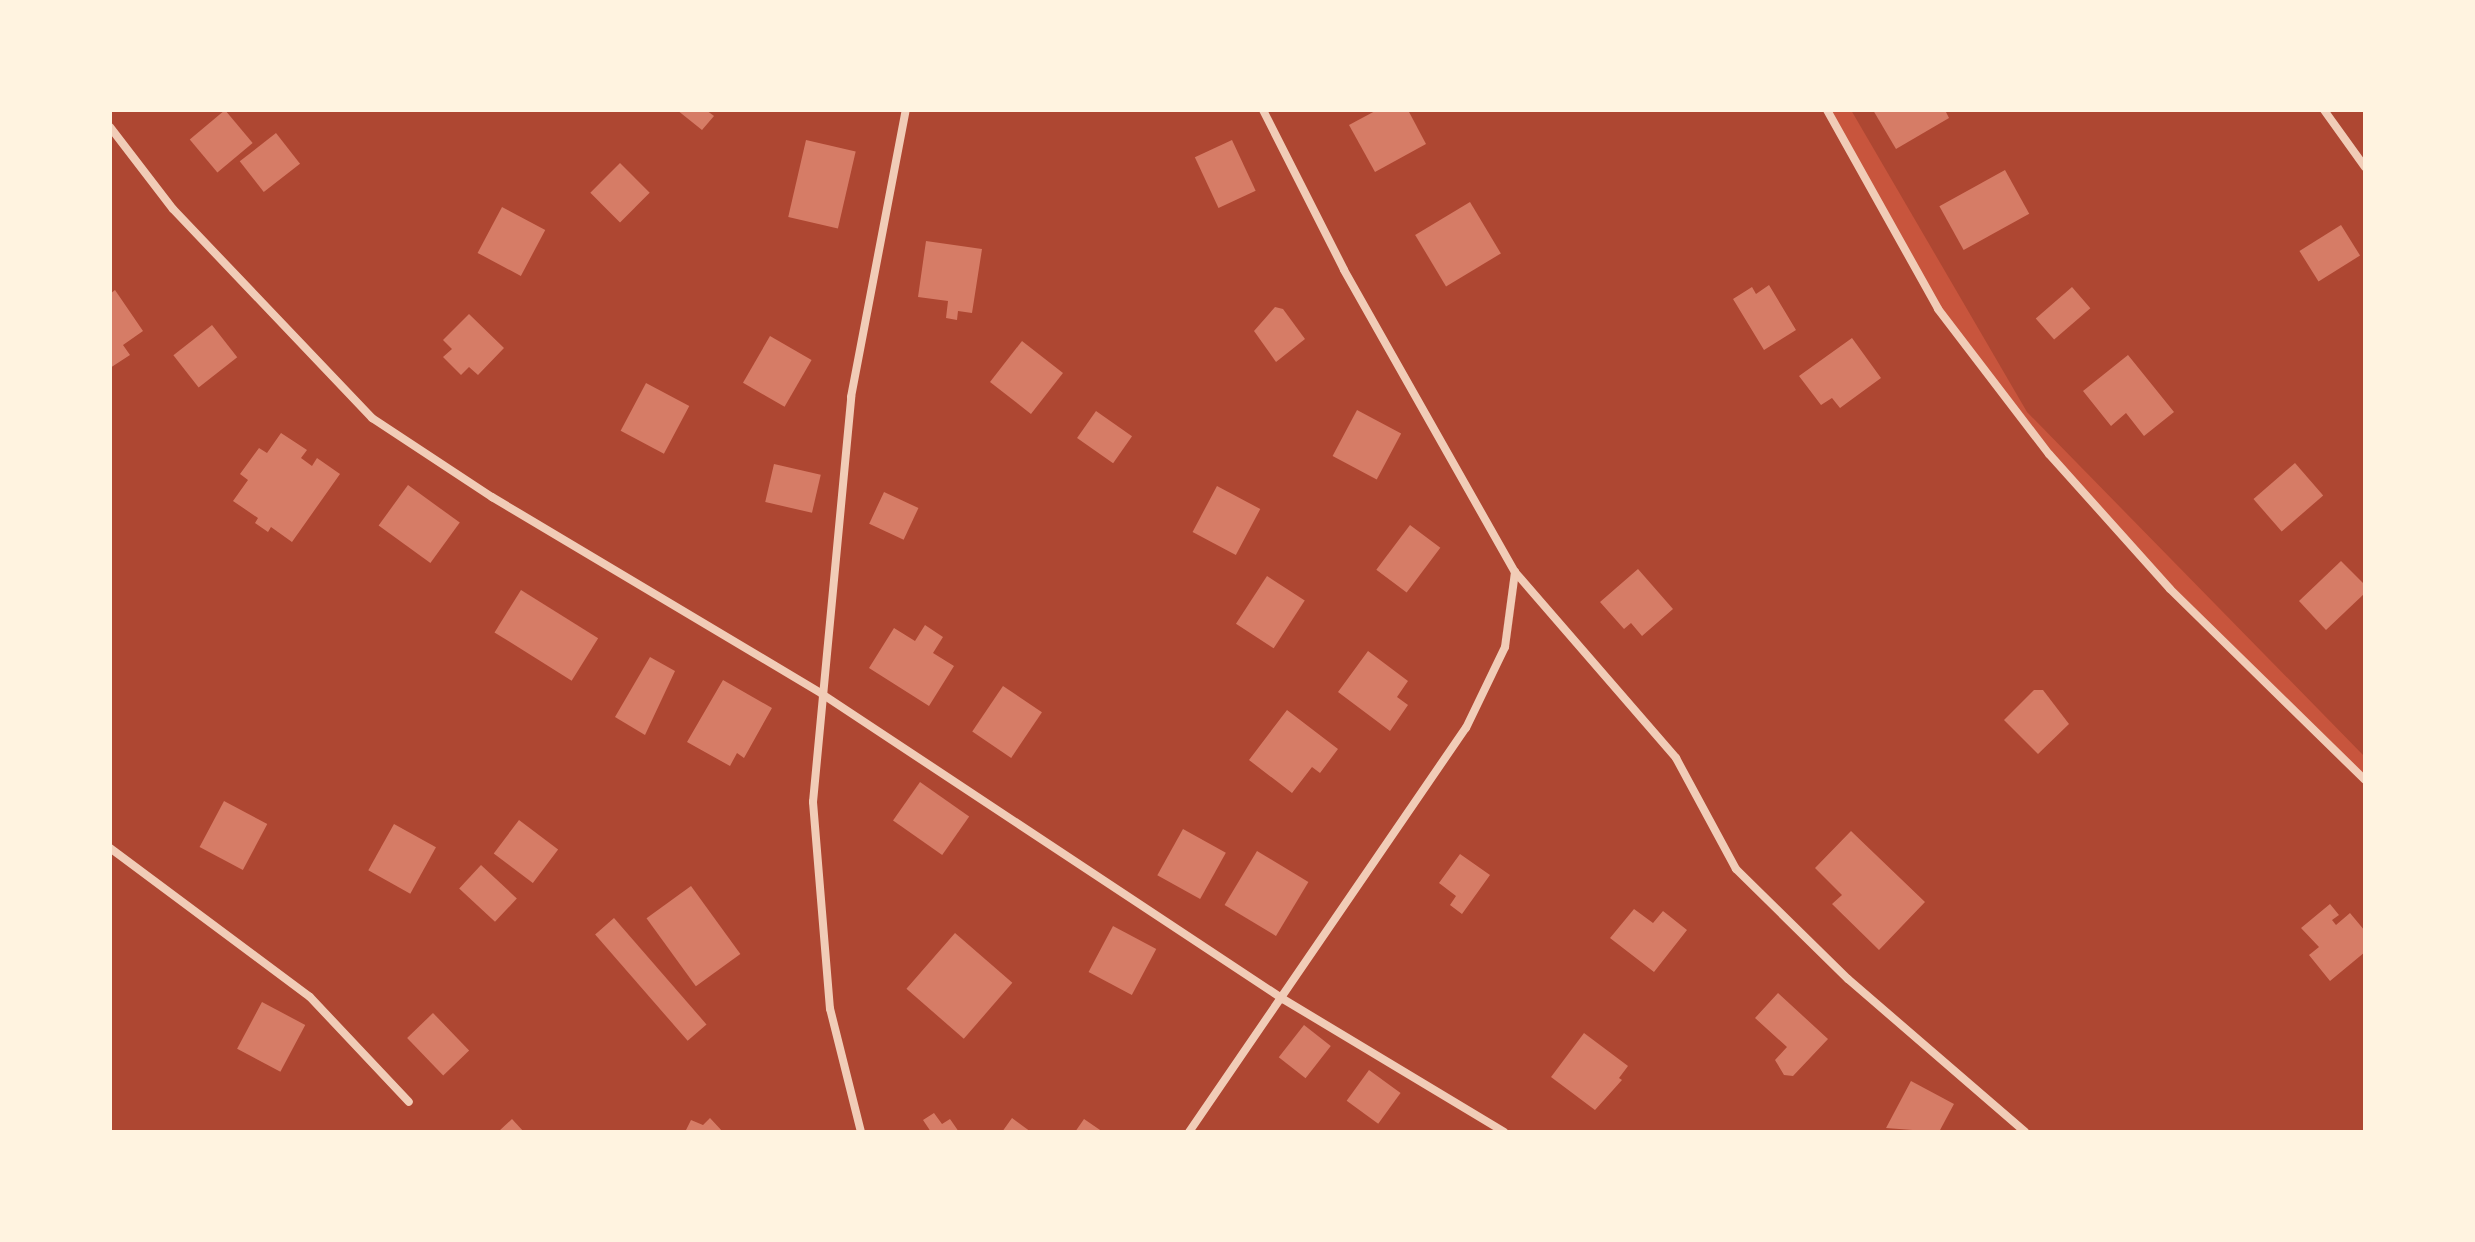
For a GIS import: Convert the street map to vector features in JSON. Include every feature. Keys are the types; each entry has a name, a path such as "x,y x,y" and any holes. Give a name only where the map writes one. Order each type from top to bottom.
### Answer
{"street":[{"path":"861,1132 830,1009 813,802 851,397 906,110"},
{"path":"1263,110 1344,270 1515,572 1676,758 1736,869 1848,979 2025,1132"},
{"path":"1827,110 1938,309 2049,454 2170,589 2365,780"},
{"path":"2324,110 2365,167"},
{"path":"110,127 173,209 372,418 492,497 822,694 1283,999 1504,1132"},
{"path":"1189,1132 1466,728 1505,647 1515,572"},
{"path":"110,848 310,997 409,1102"}],"shaded area":[{"path":"110,110 1827,110 1938,309 2049,454 2170,589 2365,780 2365,1132 110,1132"},
{"path":"1851,110 2365,110 2365,757 2027,412"}],"building":[{"path":"225,110 253,143 217,173 190,140"},
{"path":"677,110 706,110 714,116 702,130"},
{"path":"1377,110 1408,110 1426,144 1375,172 1349,125"},
{"path":"1873,110 1945,110 1949,118 1896,149"},
{"path":"276,133 300,164 264,192 240,161"},
{"path":"806,140 856,151 838,228 788,217"},
{"path":"1232,140 1256,191 1219,208 1195,157"},
{"path":"620,163 650,193 620,222 590,193"},
{"path":"2005,170 2029,214 1964,250 1939,206"},
{"path":"1470,202 1501,253 1446,286 1415,235"},
{"path":"502,207 545,230 521,276 478,253"},
{"path":"2341,225 2360,256 2319,281 2299,251"},
{"path":"926,241 982,249 972,313 958,311 957,320 946,318 948,301 918,297"},
{"path":"1769,285 1796,330 1764,350 1733,299 1752,287 1756,294"},
{"path":"2072,287 2090,308 2054,340 2036,318"},
{"path":"115,290 143,331 123,345 130,355 110,368 110,294"},
{"path":"1275,307 1283,309 1305,339 1276,362 1254,331"},
{"path":"469,314 504,348 478,375 469,367 461,375 443,357 452,349 443,340"},
{"path":"212,325 237,357 199,387 173,355"},
{"path":"770,336 812,360 785,407 743,383"},
{"path":"1852,338 1881,378 1840,408 1832,398 1821,405 1799,376"},
{"path":"1022,341 1063,373 1031,414 990,382"},
{"path":"2128,355 2174,412 2144,436 2126,413 2111,426 2083,391"},
{"path":"646,383 689,406 664,454 621,431"},
{"path":"1357,410 1401,433 1377,479 1333,456"},
{"path":"1096,411 1132,436 1113,463 1077,438"},
{"path":"281,433 307,450 301,458 312,466 317,458 340,474 292,542 271,527 268,532 255,523 258,518 233,501 248,480 240,474 259,448 267,453"},
{"path":"2295,463 2323,495 2282,532 2253,499"},
{"path":"774,464 821,475 812,513 765,502"},
{"path":"408,485 460,523 430,563 379,525"},
{"path":"1217,486 1260,509 1236,555 1193,532"},
{"path":"884,492 918,508 904,540 869,524"},
{"path":"1410,525 1440,548 1407,593 1376,570"},
{"path":"2341,561 2365,585 2365,593 2326,630 2299,601"},
{"path":"1638,569 1673,609 1642,636 1631,623 1624,629 1600,602"},
{"path":"1267,576 1305,601 1274,648 1236,624"},
{"path":"521,590 598,638 572,681 495,632"},
{"path":"925,625 943,637 933,653 954,666 929,706 869,668 894,628 915,641"},
{"path":"1368,651 1408,681 1397,697 1408,705 1390,731 1338,692"},
{"path":"650,657 675,671 645,735 615,717"},
{"path":"723,680 772,708 744,758 737,753 730,766 687,742"},
{"path":"1003,686 1042,712 1011,758 972,732"},
{"path":"2034,690 2043,690 2069,724 2038,754 2004,720"},
{"path":"1287,710 1338,749 1320,773 1312,767 1292,793 1249,760"},
{"path":"920,782 969,816 942,855 893,821"},
{"path":"224,801 267,824 243,870 200,847"},
{"path":"519,820 558,849 533,883 494,854"},
{"path":"394,824 436,847 410,894 368,870"},
{"path":"1183,829 1226,853 1200,899 1157,875"},
{"path":"1851,831 1925,902 1879,950 1832,904 1842,895 1815,868"},
{"path":"1257,851 1308,882 1276,936 1225,905"},
{"path":"1460,854 1490,875 1462,914 1450,905 1456,896 1439,883"},
{"path":"481,865 517,898 495,922 459,888"},
{"path":"691,886 740,954 696,986 647,918"},
{"path":"2330,904 2339,915 2332,920 2336,925 2350,913 2365,931 2365,952 2330,981 2309,955 2319,947 2301,928"},
{"path":"1634,909 1653,923 1663,911 1687,930 1654,972 1610,938"},
{"path":"614,918 707,1024 688,1041 595,934"},
{"path":"1113,926 1156,949 1132,995 1089,972"},
{"path":"955,933 1012,983 964,1039 906,989"},
{"path":"1778,993 1828,1039 1793,1076 1784,1075 1775,1060 1787,1047 1755,1018"},
{"path":"262,1002 305,1025 280,1072 237,1049"},
{"path":"433,1013 469,1050 443,1075 407,1038"},
{"path":"1304,1025 1331,1046 1306,1078 1279,1057"},
{"path":"1584,1033 1628,1066 1619,1078 1622,1080 1595,1110 1551,1077"},
{"path":"1369,1070 1401,1093 1378,1124 1347,1101"},
{"path":"1911,1081 1954,1104 1939,1132 1886,1128"},
{"path":"934,1113 942,1124 950,1119 959,1132 931,1132 923,1120"},
{"path":"710,1118 723,1132 685,1132 691,1120 703,1125"},
{"path":"1012,1118 1031,1132 1002,1132"},
{"path":"512,1119 524,1132 498,1132"},
{"path":"1084,1119 1103,1132 1075,1132"}]}
